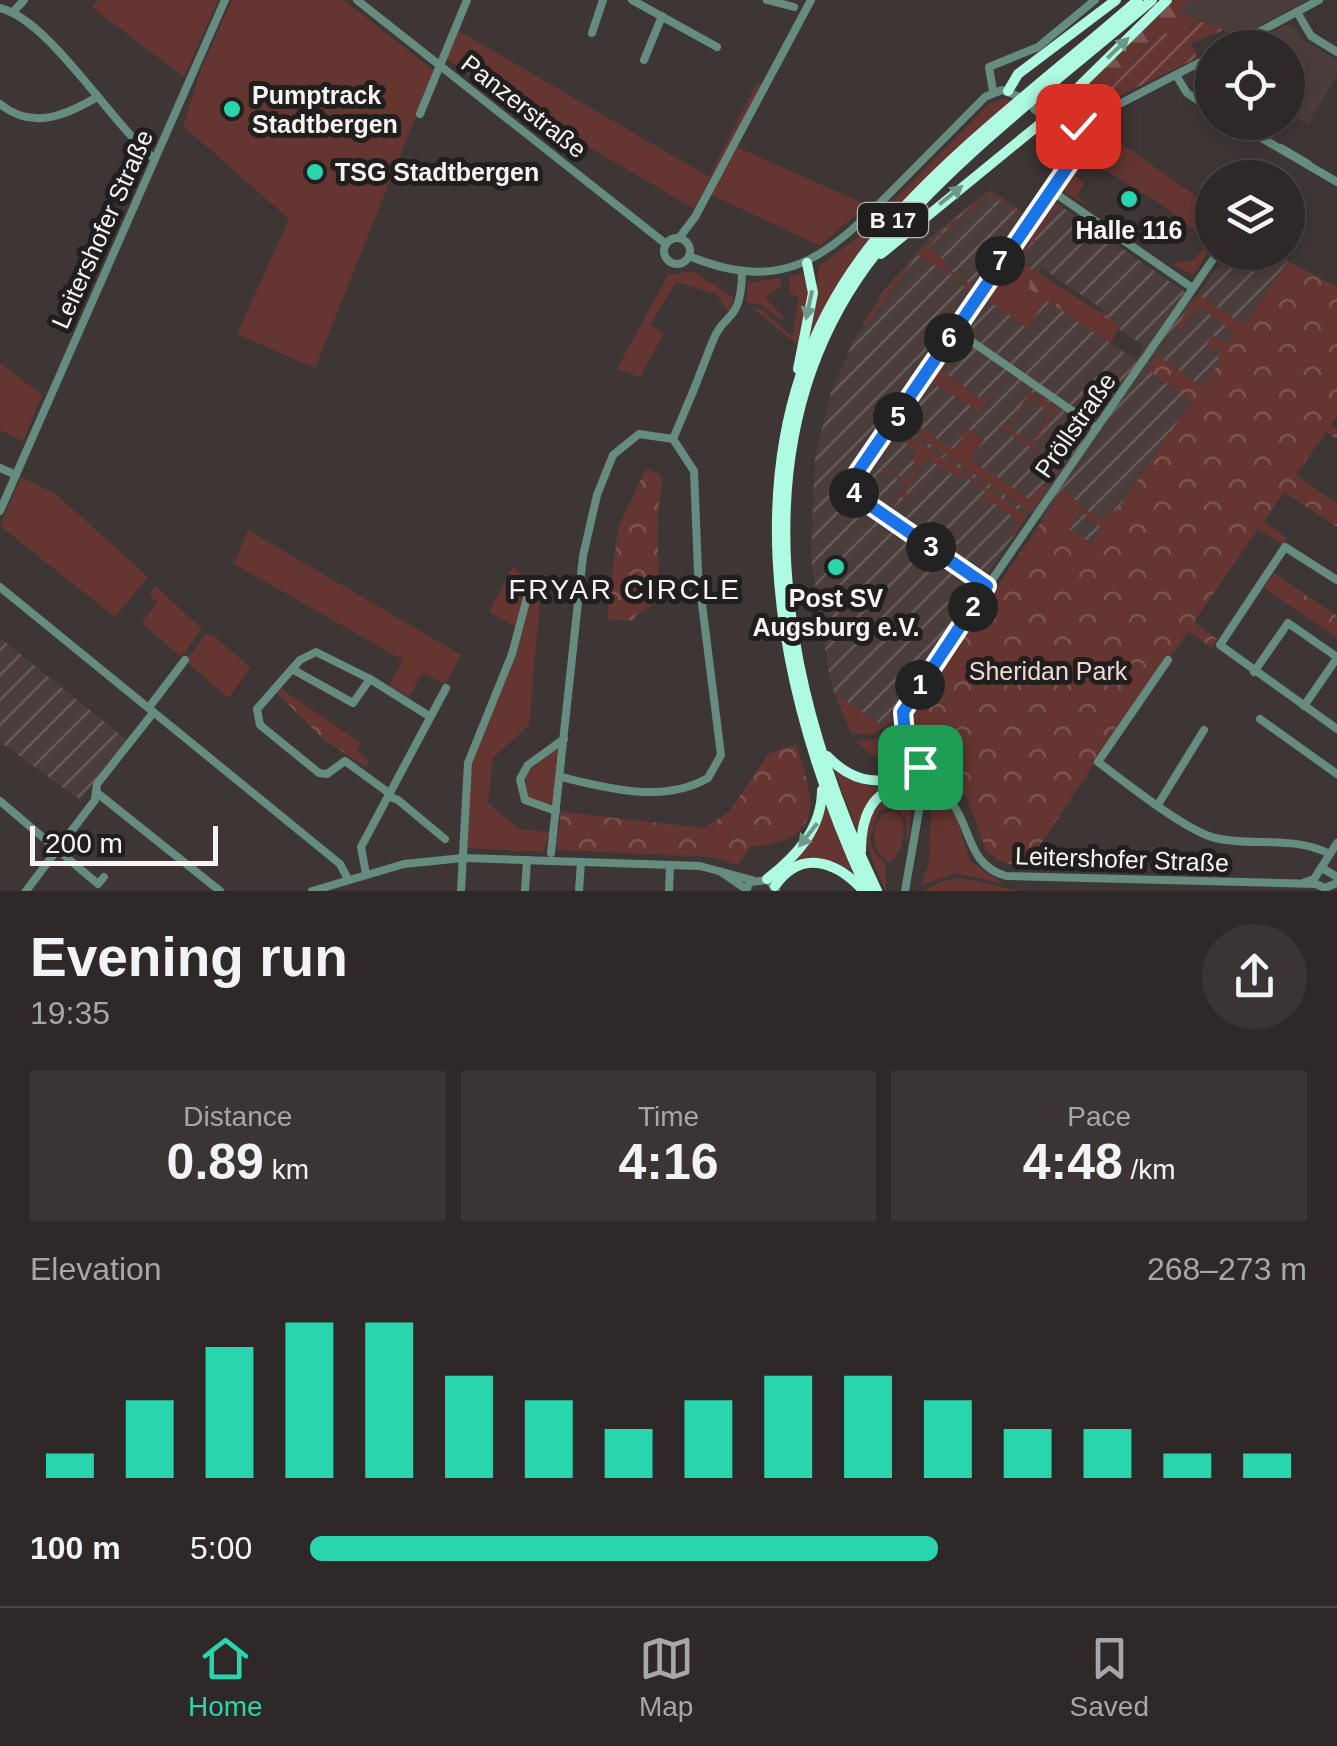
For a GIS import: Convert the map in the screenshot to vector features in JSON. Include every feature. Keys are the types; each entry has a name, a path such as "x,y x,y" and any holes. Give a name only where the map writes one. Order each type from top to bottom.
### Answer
{"highway":[{"path":"1008,90 1018,74 1116,0"},
{"name":"B 17","path":"877,891 822,752 796,661 785,554 793,442 808,356 846,280 878,237 924,189 1012,116 1138,0"},
{"name":"B 17","path":"1039,92 1152,0"},
{"path":"866,268 1055,125 1068,97 1166,0"},
{"path":"1068,97 1062,116 1078,126"},
{"name":"B 17","path":"808,356 866,268 917,208 1012,116"},
{"path":"807,263 814,282 808,356 797,387 778,482 777,583 792,686 865,891"},
{"path":"822,752 847,774 863,781 907,784"},
{"path":"772,885 816,826 822,778"},
{"path":"861,858 862,825 869,807 886,792 907,784"},
{"path":"772,885 792,868 818,862 843,871 865,891"}],"street":[{"path":"14,11 24,0"},
{"name":"Leitershofer Straße","path":"0,511 226,0"},
{"name":"Panzerstraße","path":"357,0 666,244 664,252 670,262 682,262 689,256 742,273 779,271 807,263 852,232 993,91 989,66 1038,47 1095,0"},
{"path":"420,114 467,0"},
{"path":"592,32 603,0"},
{"path":"632,0 717,47"},
{"path":"767,0 794,7"},
{"path":"689,256 683,240 811,0"},
{"path":"1264,30 1319,0"},
{"path":"0,8 14,11 130,133 157,154"},
{"path":"1298,12 1310,36 1337,52"},
{"path":"644,60 662,16"},
{"path":"1055,125 1078,126 1195,65"},
{"path":"1176,75 1195,98"},
{"path":"993,91 1008,90 1020,97"},
{"path":"0,104 16,116 41,120 97,98"},
{"path":"987,586 851,489 886,430 1075,155 1055,125 1034,110"},
{"path":"1265,140 1337,182"},
{"path":"1052,190 1191,287"},
{"path":"666,244 683,240"},
{"name":"Pröllstraße","path":"918,768 905,734 903,712 1204,270"},
{"path":"672,439 708,362 713,339 738,310 742,273"},
{"path":"956,330 1098,428"},
{"path":"551,852 580,577 602,480 613,455 628,438 652,432 672,439 694,470 698,572 721,755 708,778 670,792 622,790 560,777"},
{"path":"0,468 16,476"},
{"path":"1337,580 1290,548 1283,550 1220,640 1223,650 1337,730"},
{"path":"462,891 468,763 512,654 532,583"},
{"path":"0,587 340,864 348,878"},
{"path":"1254,672 1288,623 1337,657 1304,706"},
{"path":"429,716 370,678 316,652 292,669 257,709 260,725 319,773 327,774 345,761 445,839"},
{"path":"26,891 90,808 97,784 185,660"},
{"path":"1168,660 1098,759 1179,822 1202,834 1223,839 1293,841 1329,855"},
{"path":"292,669 350,702 358,701 370,678"},
{"path":"366,874 361,847 446,688"},
{"path":"1260,719 1337,774"},
{"path":"1159,803 1204,730"},
{"path":"556,810 526,800 520,780 528,765 564,739"},
{"path":"918,768 907,784 920,798"},
{"name":"Leitershofer Straße","path":"918,768 934,772 937,790 960,810 980,862 1001,875 1294,886 1327,880"},
{"path":"920,798 937,790"},
{"path":"96,792 220,891"},
{"path":"904,891 920,798"},
{"path":"0,801 98,884 104,876"},
{"path":"1327,880 1329,855 1337,843"},
{"path":"312,891 422,860 463,858 713,867 748,887 772,885"},
{"path":"525,891 527,860"},
{"path":"579,891 580,862"},
{"path":"670,866 670,891"},
{"path":"1024,878 1024,889"}],"shaded area":[{"path":"1190,0 1307,0 1252,30 1223,30 1180,11"},
{"path":"1305,41 1337,60 1337,75 1308,124"},
{"path":"990,190 1038,223 1056,203 1195,299 1216,270 1282,270 1202,387 1156,356 1148,368 1192,401 1090,549 1030,512 882,727 834,693 811,558 815,457 831,392 853,342 880,296 929,238","holes":["1042,268 1105,311 1101,317 1144,346 1136,360 1029,288"]},
{"path":"0,638 127,740 80,800 0,742"}],"green space":[{"path":"98,0 218,0 184,77 92,7"},
{"name":"TSG Stadtbergen","path":"232,0 344,0 434,71 315,368 237,334 289,219 183,126 201,69"},
{"path":"1174,0 1190,0 1180,11 1198,20 1172,40 1162,29 1090,110 1082,117 1068,117 1069,102"},
{"path":"1198,20 1224,30 1195,30 1195,41 1191,43 1195,59 1090,110 1163,29 1172,40 1183,26 1190,29"},
{"path":"459,31 709,177 754,88 766,79 684,226 700,195 693,208 485,86 447,59"},
{"path":"1004,98 1014,102 924,185 871,242 826,307 807,345 819,266 856,239 988,105"},
{"path":"1110,136 1195,195 1195,231 1161,204 1087,159 1075,175 1084,184 1077,195 1089,207 1064,191 1084,157 1099,150"},
{"path":"737,147 867,205 820,246 710,194"},
{"path":"990,190 1021,213 1009,209 1011,206 1004,201 1001,204 994,194 961,214"},
{"path":"1052,203 1063,207 1059,212 1055,209 1046,222 1049,225 1044,225 1034,239 1037,242 1032,242 1019,260 1032,270 1046,300 1027,328 986,299"},
{"path":"940,232 949,235 938,236 929,248 946,261 944,266 975,288 972,292 963,286 965,282 917,255"},
{"path":"917,255 867,325 863,323"},
{"path":"1195,258 1196,270 1193,275 1171,264"},
{"path":"1032,269 1114,321 1119,326 1112,342 1029,288"},
{"name":"Sheridan Park","path":"1282,270 1305,270 1337,287 1337,416 1331,425 1337,429 1337,439 1326,432 1296,475 1337,504 1337,527 1284,492 1264,522 1287,538 1282,545 1258,529 1194,622 1217,639 1212,648 1188,631 1170,657 1165,657 1024,869 998,860 986,850 967,798 950,782 943,764 925,753 913,719 915,708 1044,518 1090,549 1192,401 1147,369 1157,355 1202,387"},
{"path":"693,271 733,297 730,314 716,294 676,282 650,325 664,333 640,377 617,369 668,275"},
{"path":"802,273 810,287 797,344 752,308 763,310 792,337 799,297 790,293 789,277"},
{"path":"781,278 782,285 765,297 784,318 781,320 762,305 746,302 748,283"},
{"path":"1199,295 1245,326 1222,360 1218,357 1222,349 1218,347 1215,352 1207,344 1213,335 1227,344 1233,331 1198,306 1180,330 1176,327"},
{"path":"948,353 952,356 942,371 983,400 997,386 979,411 929,381"},
{"path":"0,363 42,395 23,441 0,430"},
{"path":"1031,391 1035,394 1008,426 1029,444 1047,418 1037,411 1048,416 1051,410 1035,404 1041,397 1061,411 1054,413 1046,425 1049,429 1045,427 1040,434 1043,437 1039,435 1034,442 1046,457 1050,454 1048,458 1059,465 1064,463 1053,479 1048,476 1055,465 995,424 1005,428"},
{"path":"909,409 913,414 910,420 953,450 968,429 984,440 971,460 1031,500 1042,485 1047,488 1030,512 900,423"},
{"path":"897,426 1027,516 1015,534 1011,532 1018,520 988,499 979,508 986,491 931,460 930,453 911,480 914,486 909,485 905,499 901,497 895,512 890,510 907,485 873,462 875,458 878,465 907,480 918,465 912,460 918,451 897,437 890,446 886,443"},
{"path":"646,469 658,473 663,482 658,525 661,600 636,615 635,621 607,619 618,527"},
{"path":"21,477 57,495 148,577 115,617 0,526"},
{"path":"1064,489 1082,507 1086,504 1068,528 1091,544 1102,528 1083,513 1088,506 1087,510 1094,515 1097,512 1102,521 1111,508 1116,512 1090,549 1044,518"},
{"path":"248,530 461,655 445,685 423,672 409,697 389,686 403,660 234,564"},
{"path":"513,566 529,583 518,628 489,612"},
{"path":"1274,573 1337,616 1337,638 1264,588"},
{"path":"156,586 202,629 181,657 142,623 157,602 149,595"},
{"path":"535,587 541,588 529,725 493,758 488,803 519,829 550,832 543,852 466,848 472,764 514,660"},
{"path":"206,634 213,635 251,668 228,698 186,661"},
{"path":"277,686 361,743 357,750 369,762 366,767 323,739 274,690"},
{"path":"834,693 882,726 890,714 892,721 872,735 851,733"},
{"path":"895,726 904,761 874,757 855,741 875,739"},
{"path":"796,744 808,784 809,815 792,836 750,847 738,865 712,857 556,850 561,812 704,828 729,812 768,754"},
{"path":"556,749 560,750 554,802 539,805 527,796 525,775"},
{"path":"834,770 868,786 902,783 872,799 857,830"},
{"path":"900,792 912,804 907,849 906,820 896,807 879,811 870,839 873,850 886,866 886,891 869,849 868,823 884,801"},
{"path":"943,800 956,815 970,861 1004,884 956,873 921,885 929,863 931,810"},
{"path":"827,805 853,874 835,861 788,864 816,833"},
{"path":"895,811 902,818 903,837 897,854 888,862 878,852 874,832 883,813"},
{"path":"961,878 1019,891 924,891 940,882"}],"place":[{"name":"Pumptrack Stadtbergen","path":"232,109"},
{"name":"TSG Stadtbergen","path":"315,172"},
{"name":"Halle 116","path":"1129,199"},
{"name":"Post SV Augsburg e.V.","path":"836,567"}],"district":[{"name":"FRYAR CIRCLE","path":"625,589"}],"route":[{"path":"920,767 905,734 903,712 987,586 858,497 851,482 886,430 894,425 900,410 999,262 1070,163 1076,149 1064,129 1078,126"}]}
